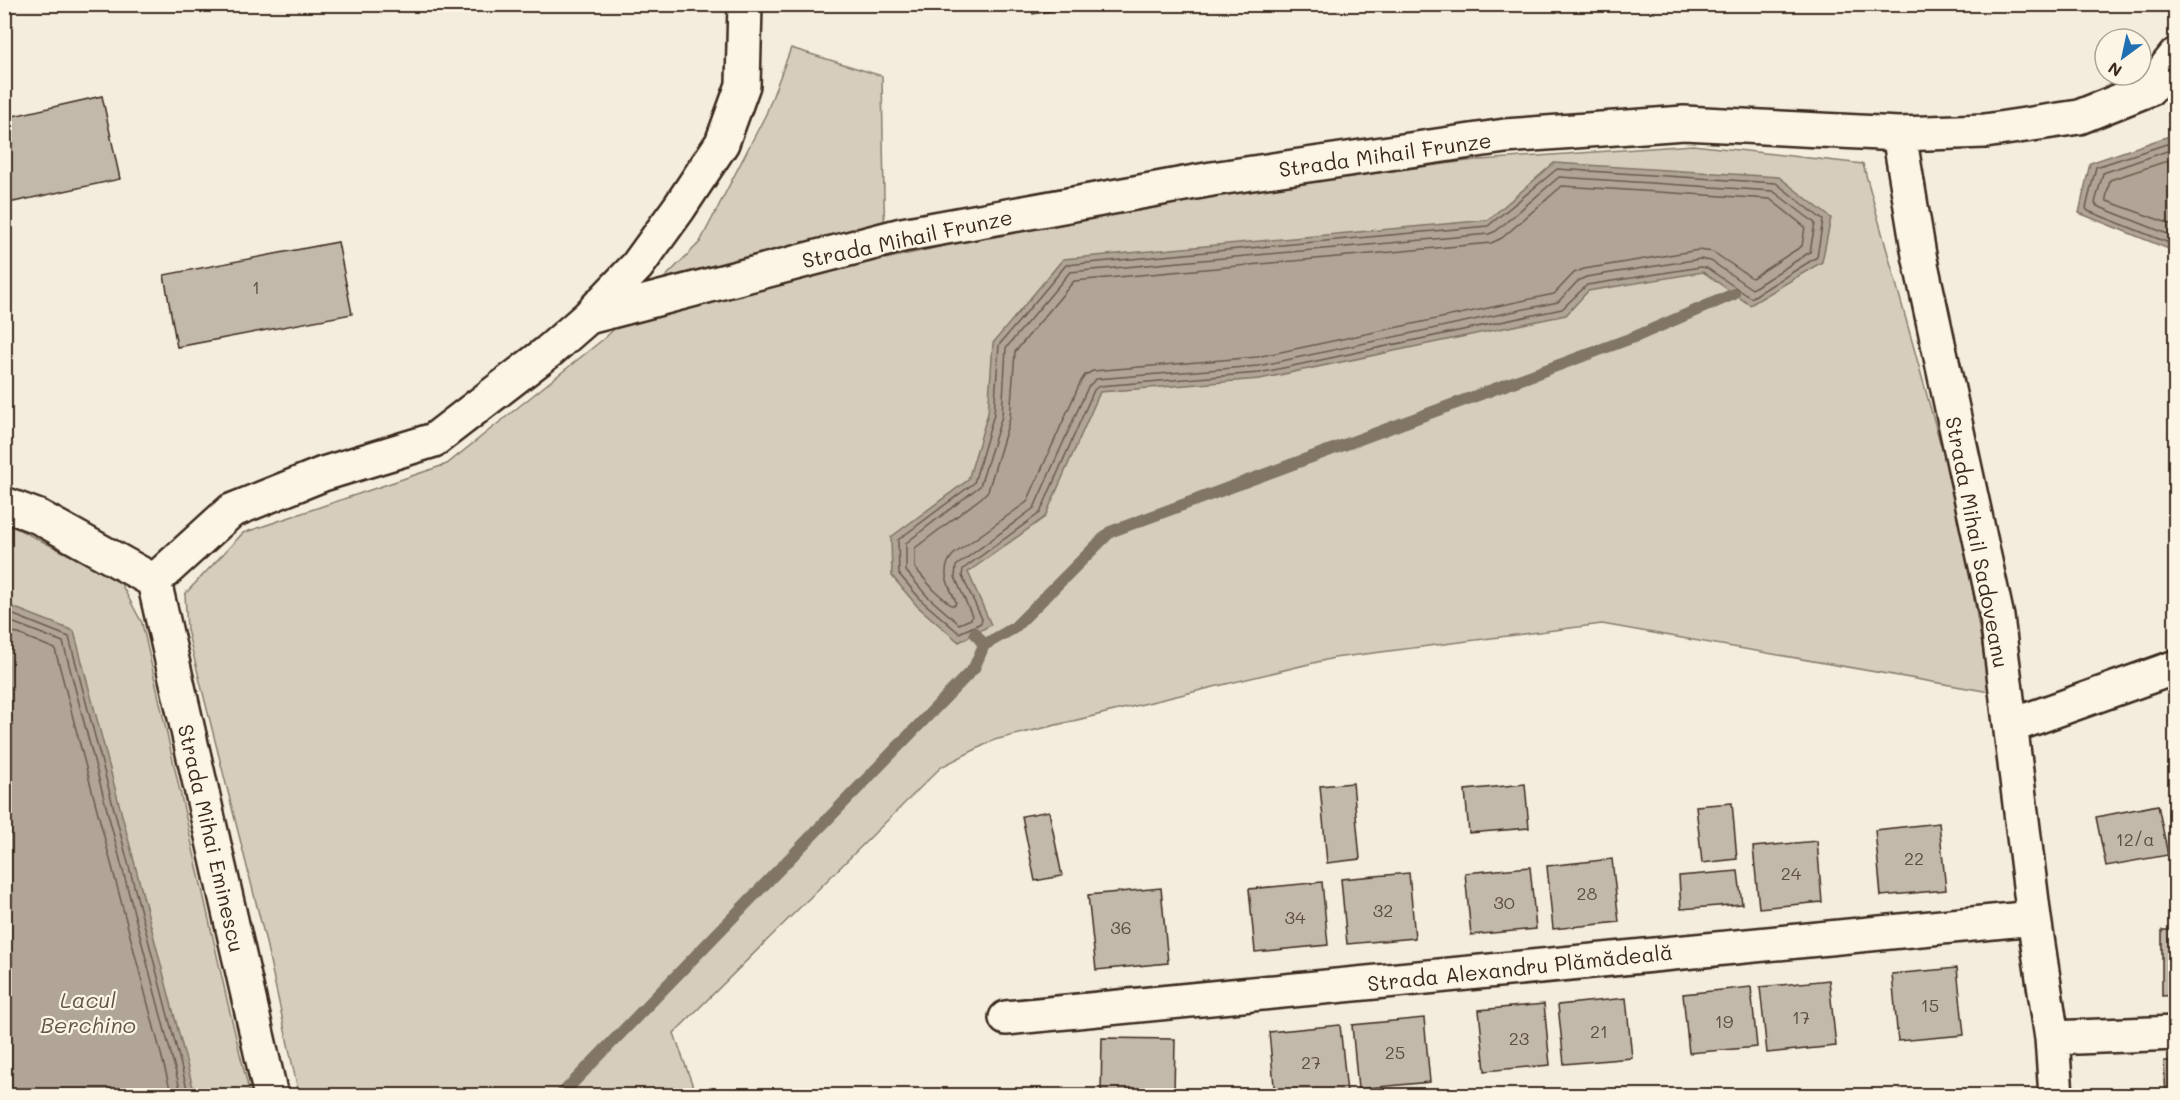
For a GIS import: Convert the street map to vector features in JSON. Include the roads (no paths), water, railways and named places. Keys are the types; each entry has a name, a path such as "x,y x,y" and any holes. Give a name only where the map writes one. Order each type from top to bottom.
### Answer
{"street":[{"path":"4,504 39,517 154,581 231,511 323,474 434,440 548,352 588,317 637,266 679,208 722,143 743,85 745,4"},
{"name":"Strada Mihail Frunze","path":"588,317 902,235 1212,179 1505,136 1684,123 1899,134 1985,131 2079,117 2149,89 2175,55"},
{"name":"Strada Mihail Sadoveanu","path":"1899,134 1918,255 1997,617 2034,918 2052,1038 2056,1095"},
{"name":"Strada Mihai Eminescu","path":"154,581 271,1095"},
{"path":"2011,726 2175,667"},
{"name":"Strada Alexandru Plămădeală","path":"1006,1018 2034,918"},
{"path":"2052,1038 2175,1033"}],"water":[{"path":"2175,134 2175,247 2171,250 2079,213 2090,163"},
{"path":"1554,163 1779,177 1831,218 1822,262 1750,305 1703,272 1588,291 1566,315 1260,379 1100,392 1045,517 968,572 991,625 959,642 917,606 892,576 891,537 968,480 988,413 993,343 1063,259 1488,220"},
{"name":"Lacul Berchino","path":"5,604 74,631 195,1095 5,1095"}],"waterway":[{"path":"984,645 1014,628 1110,532 1637,336 1734,294"},
{"path":"560,1096 974,668 984,645 975,633"}]}
